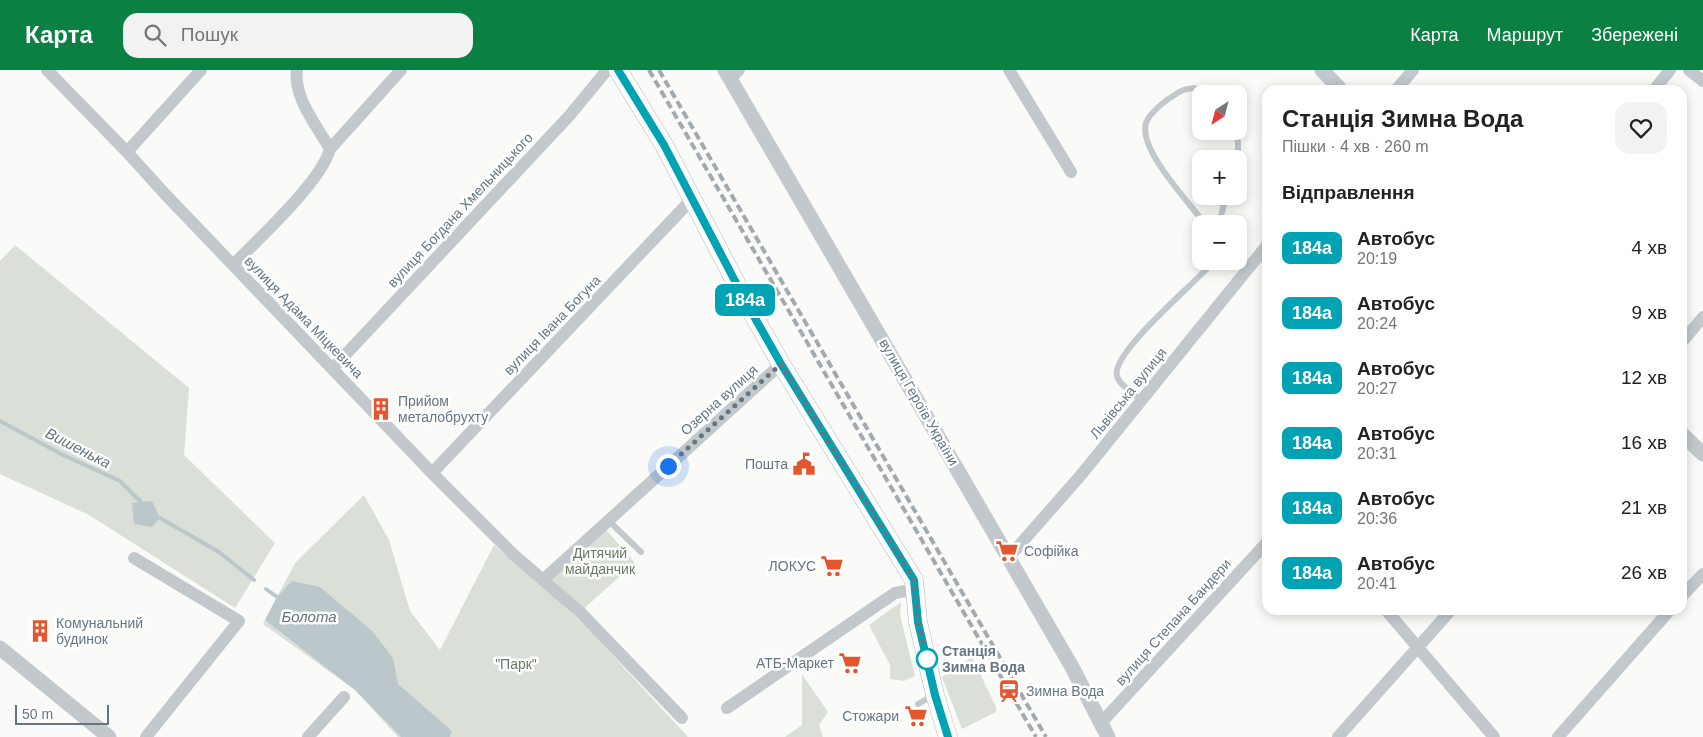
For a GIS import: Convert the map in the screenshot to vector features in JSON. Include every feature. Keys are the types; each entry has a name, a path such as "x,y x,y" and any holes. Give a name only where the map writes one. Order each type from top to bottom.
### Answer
{"main road":[{"path":"618,70 693,198 747,304 781,364 914,580 918,622 935,695 948,737"}],"street":[{"name":"вулиця Адама Міцкевича","path":"47,70 432,473 512,554 544,579 580,612 682,718"},
{"path":"127,152 201,70"},
{"path":"296,70 302,100 330,149"},
{"path":"233,265 310,183 328,159 330,149 401,70"},
{"name":"вулиця Богдана Хмельницького","path":"333,368 570,115 607,70"},
{"path":"1009,70 1071,172"},
{"path":"1322,70 1336,85"},
{"path":"1400,85 1413,70"},
{"path":"1658,85 1670,70"},
{"path":"1689,70 1703,82"},
{"name":"вулиця Героїв України","path":"732,73 1072,667 1108,737"},
{"name":"вулиця Івана Богуна","path":"432,473 693,198"},
{"name":"Львівська вулиця","path":"1009,557 1081,475 1262,251"},
{"path":"1687,336 1703,316"},
{"name":"Озерна вулиця","path":"544,579 781,364"},
{"path":"1687,439 1703,454"},
{"name":"вулиця Степана Бандери","path":"1101,723 1262,548"},
{"path":"134,558 239,621 146,737"},
{"path":"1687,591 1703,574"},
{"path":"727,708 895,593 916,589"},
{"path":"1390,615 1494,737"},
{"path":"1338,737 1447,615"},
{"path":"1558,737 1666,615"},
{"path":"0,648 109,737"},
{"path":"308,737 344,697"}],"lane":[{"path":"1192,89 1178,92 1152,114 1146,123 1146,134 1157,160 1198,215"},
{"path":"1141,400 1121,383 1117,376 1117,368 1127,351 1143,332 1205,270"},
{"path":"608,520 641,552"},
{"path":"918,704 935,695"}],"green space":[{"path":"15,245 189,388 184,455 275,543 235,608 89,515 0,474 0,261"},
{"name":"\"Парк\"","path":"364,495 389,540 410,611 440,650 494,545 550,592 592,633 688,737 398,737 355,690 263,624 295,563"},
{"name":"Дитячий майданчик","path":"602,525 635,563 580,612 544,579"},
{"path":"901,602 900,615 915,676 904,681 890,679 890,665 869,625"},
{"path":"972,657 996,707 996,712 962,729 942,677"},
{"path":"802,674 828,712 819,725 823,737 785,737 802,725"}],"water":[{"path":"152,501 160,518 152,527 134,524 132,503"},
{"name":"Болота","path":"292,581 320,587 372,631 393,658 398,684 452,731 450,737 401,737 355,690 265,620 277,597"}],"waterway":[{"name":"Вишенька","path":"0,421 61,454 120,481 141,502"},
{"name":"Вишенька","path":"160,518 219,552 254,580"},
{"name":"Вишенька","path":"266,589 277,597"}],"railway":[{"path":"649,70 1036,737"},
{"path":"659,70 1046,737"}],"bus line":[{"name":"184а","path":"618,70 664,145 747,304 781,364 914,580 918,622 935,695 948,737"}],"place":[{"name":"Прийом металобрухту","path":"381,409"},
{"name":"Пошта","path":"804,464"},
{"name":"Софійка","path":"1007,551"},
{"name":"ЛОКУС","path":"832,566"},
{"name":"Комунальний будинок","path":"40,631"},
{"name":"Станція Зимна Вода","path":"927,659"},
{"name":"АТБ-Маркет","path":"850,663"},
{"name":"Зимна Вода","path":"1009,691"},
{"name":"Стожари","path":"916,716"}],"route":[{"path":"668,466 781,364 914,580 918,622 927,659"}]}
